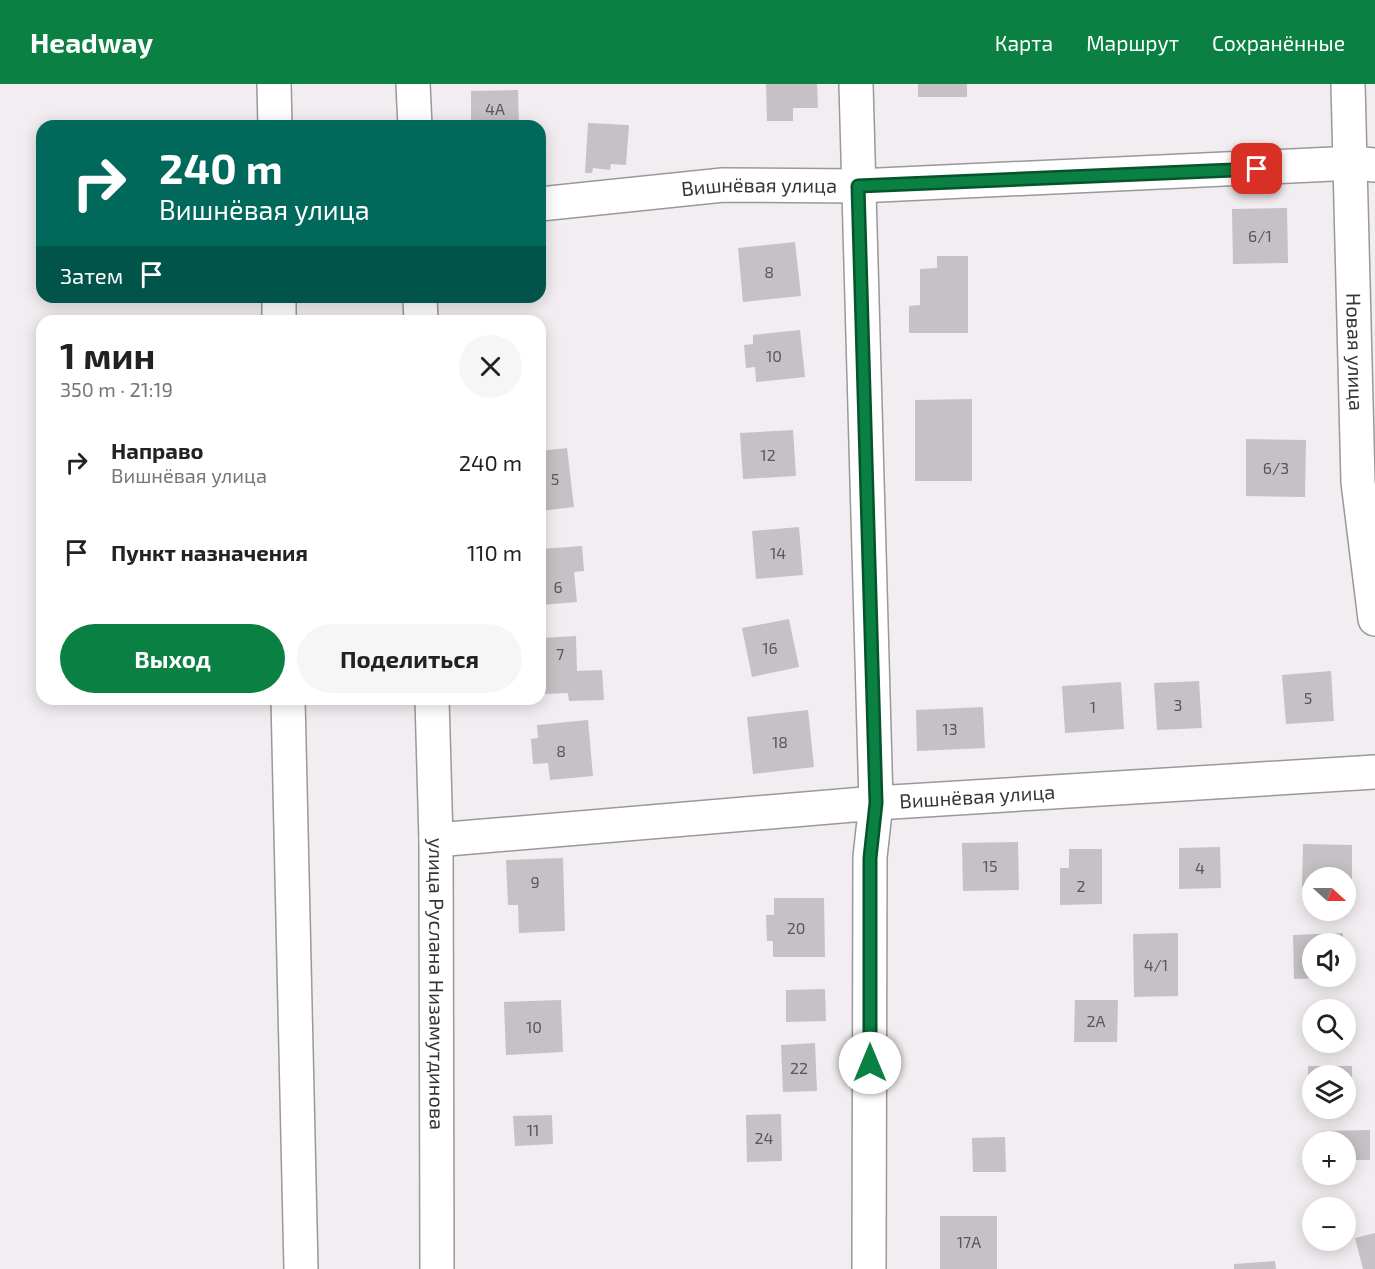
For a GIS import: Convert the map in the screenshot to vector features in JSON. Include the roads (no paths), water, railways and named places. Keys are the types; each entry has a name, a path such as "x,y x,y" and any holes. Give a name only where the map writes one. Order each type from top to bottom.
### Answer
{"street":[{"path":"274,84 275,120"},
{"path":"413,84 415,120"},
{"path":"856,84 876,803 870,858 869,1269"},
{"name":"Новая улица","path":"1348,84 1363,165 1358,482 1375,619"},
{"name":"Вишнёвая улица","path":"546,203 723,185 858,186 1363,165"},
{"path":"288,705 301,1269"},
{"name":"улица Руслана Низамутдинова","path":"432,705 436,840 437,1269"},
{"name":"Вишнёвая улица","path":"436,840 876,803 1375,772"}]}
